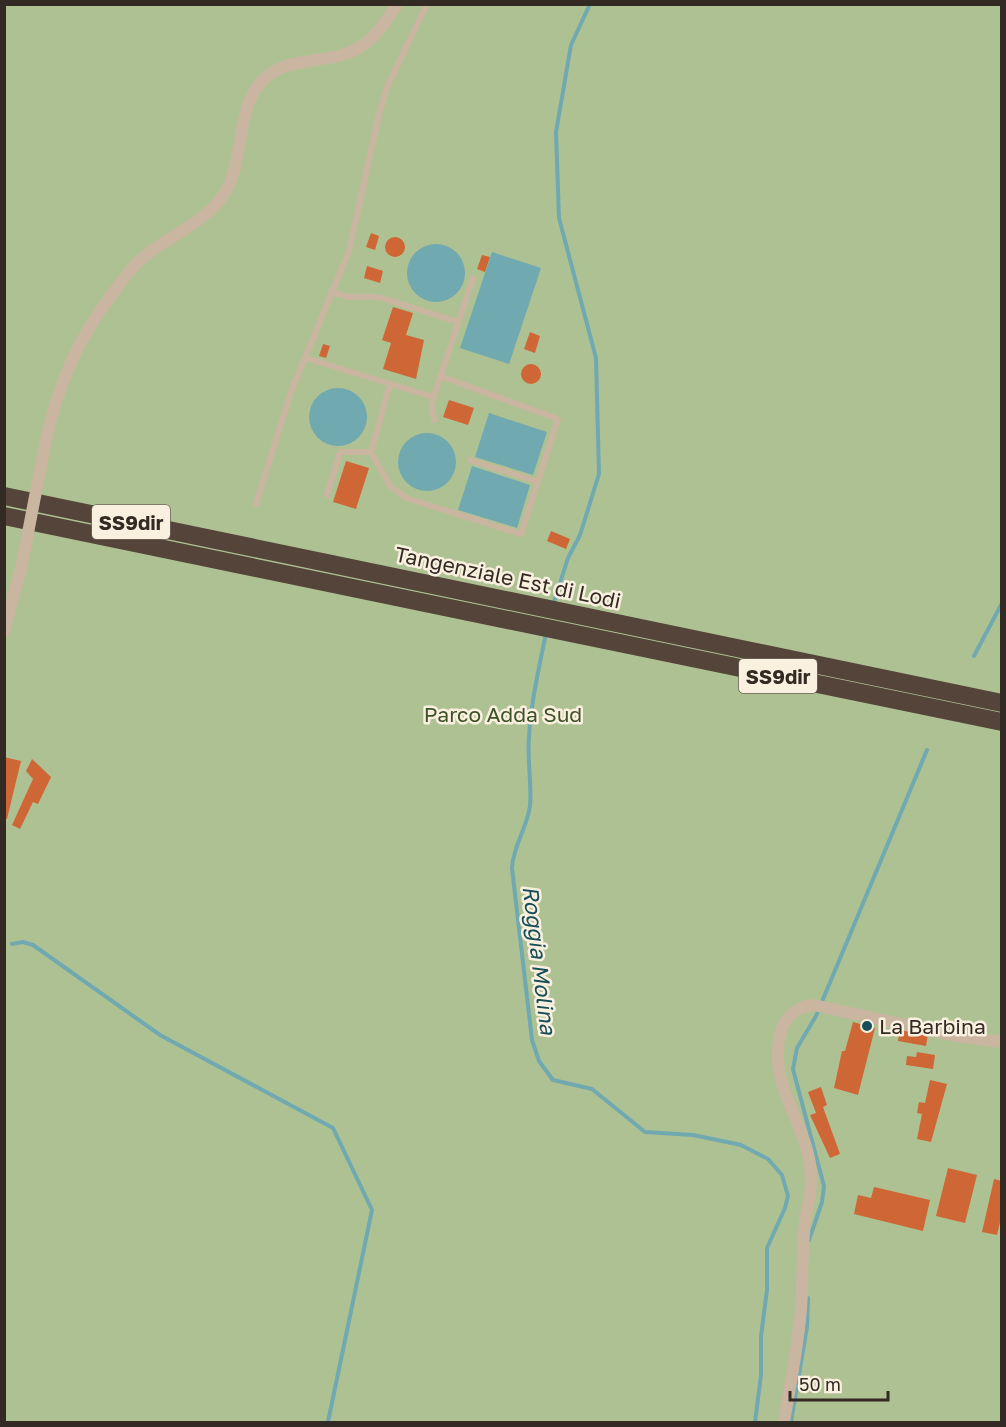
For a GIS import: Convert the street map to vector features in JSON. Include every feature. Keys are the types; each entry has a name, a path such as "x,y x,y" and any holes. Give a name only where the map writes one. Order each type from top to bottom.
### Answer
{"highway":[{"name":"Tangenziale Est di Lodi","path":"4,496 1002,704"},
{"name":"Tangenziale Est di Lodi","path":"4,516 1002,722"}],"street":[{"path":"4,632 21,569 55,400 69,361 88,328 138,262 205,214 223,197 232,182 247,110 264,78 298,63 344,55 360,48 379,30 398,4"},
{"path":"784,1422 801,1308 804,1229 811,1177 807,1153 785,1097 778,1041 782,1027 794,1011 803,1006 820,1006 956,1036 1002,1042"}],"lane":[{"path":"256,504 275,437 352,242 382,102 426,4"},
{"path":"434,420 433,397 473,278"},
{"path":"331,292 348,297 379,297 458,322"},
{"path":"306,358 433,397"},
{"path":"390,384 371,452 390,486 406,498 521,534 558,419 440,376"},
{"path":"327,495 340,452 371,452"},
{"path":"470,460 538,482"}],"green space":[{"name":"Parco Adda Sud","path":"5,5 1001,5 1001,1422 5,1422"}],"water":[{"path":"430,244 442,244 457,252 465,267 465,279 457,294 442,302 430,302 415,294 407,279 407,267 415,252"},
{"path":"492,252 541,268 509,364 460,348"},
{"path":"332,388 344,388 359,396 367,411 367,423 359,438 344,446 332,446 317,438 309,423 309,411 317,396"},
{"path":"489,413 547,432 533,475 475,457"},
{"path":"421,433 433,433 448,441 456,456 456,468 448,483 433,491 421,491 406,483 398,468 398,456 406,441"},
{"path":"472,466 530,485 517,528 458,510"}],"building":[{"path":"371,233 379,236 375,250 366,247"},
{"path":"395,237 402,240 405,247 402,254 395,257 388,254 385,247 388,240"},
{"path":"482,255 490,257 485,272 477,269"},
{"path":"367,266 383,271 380,283 364,278"},
{"path":"393,307 413,313 406,335 424,340 416,379 383,369 391,343 382,340"},
{"path":"530,332 540,336 535,353 524,349"},
{"path":"323,344 330,346 326,358 319,356"},
{"path":"531,364 538,367 541,374 538,381 531,384 524,381 521,374 524,367"},
{"path":"449,400 474,408 468,425 443,417"},
{"path":"346,461 369,468 356,509 333,502"},
{"path":"551,531 570,539 566,549 547,541"},
{"path":"4,757 21,761 7,819 4,819"},
{"path":"32,759 51,777 38,804 33,802 20,829 12,825 33,779 26,771"},
{"path":"853,1022 875,1028 858,1095 834,1088 842,1051 845,1051"},
{"path":"900,1029 928,1034 926,1046 898,1041"},
{"path":"917,1052 935,1055 933,1069 906,1065 907,1056 916,1057"},
{"path":"930,1080 947,1084 931,1142 917,1139 922,1114 917,1113 919,1102 925,1103"},
{"path":"821,1087 827,1105 823,1107 840,1154 830,1158 810,1115 816,1113 808,1092"},
{"path":"948,1168 977,1175 965,1223 936,1216"},
{"path":"994,1179 1002,1181 1002,1214 997,1235 982,1232"},
{"path":"874,1187 930,1200 923,1231 854,1214 858,1195 871,1198"}],"waterway":[{"path":"553,605 568,558 580,535 599,474 596,358 559,218 556,132 571,45 590,4"},
{"path":"974,656 1002,603"},
{"name":"Roggia Molina","path":"546,633 530,724 530,806 512,868 532,1040 539,1061 553,1080 592,1089 645,1132 693,1135 741,1145 768,1159 782,1175 788,1196 767,1248 767,1290 761,1336 761,1375 755,1422"},
{"path":"809,1240 822,1202 824,1186 793,1069 797,1048 816,1016 927,750"},
{"path":"12,944 23,942 33,945 160,1035 333,1128 372,1210 328,1422"},
{"path":"791,1422 807,1327 808,1298"}],"place":[{"name":"La Barbina","path":"867,1026"}]}
